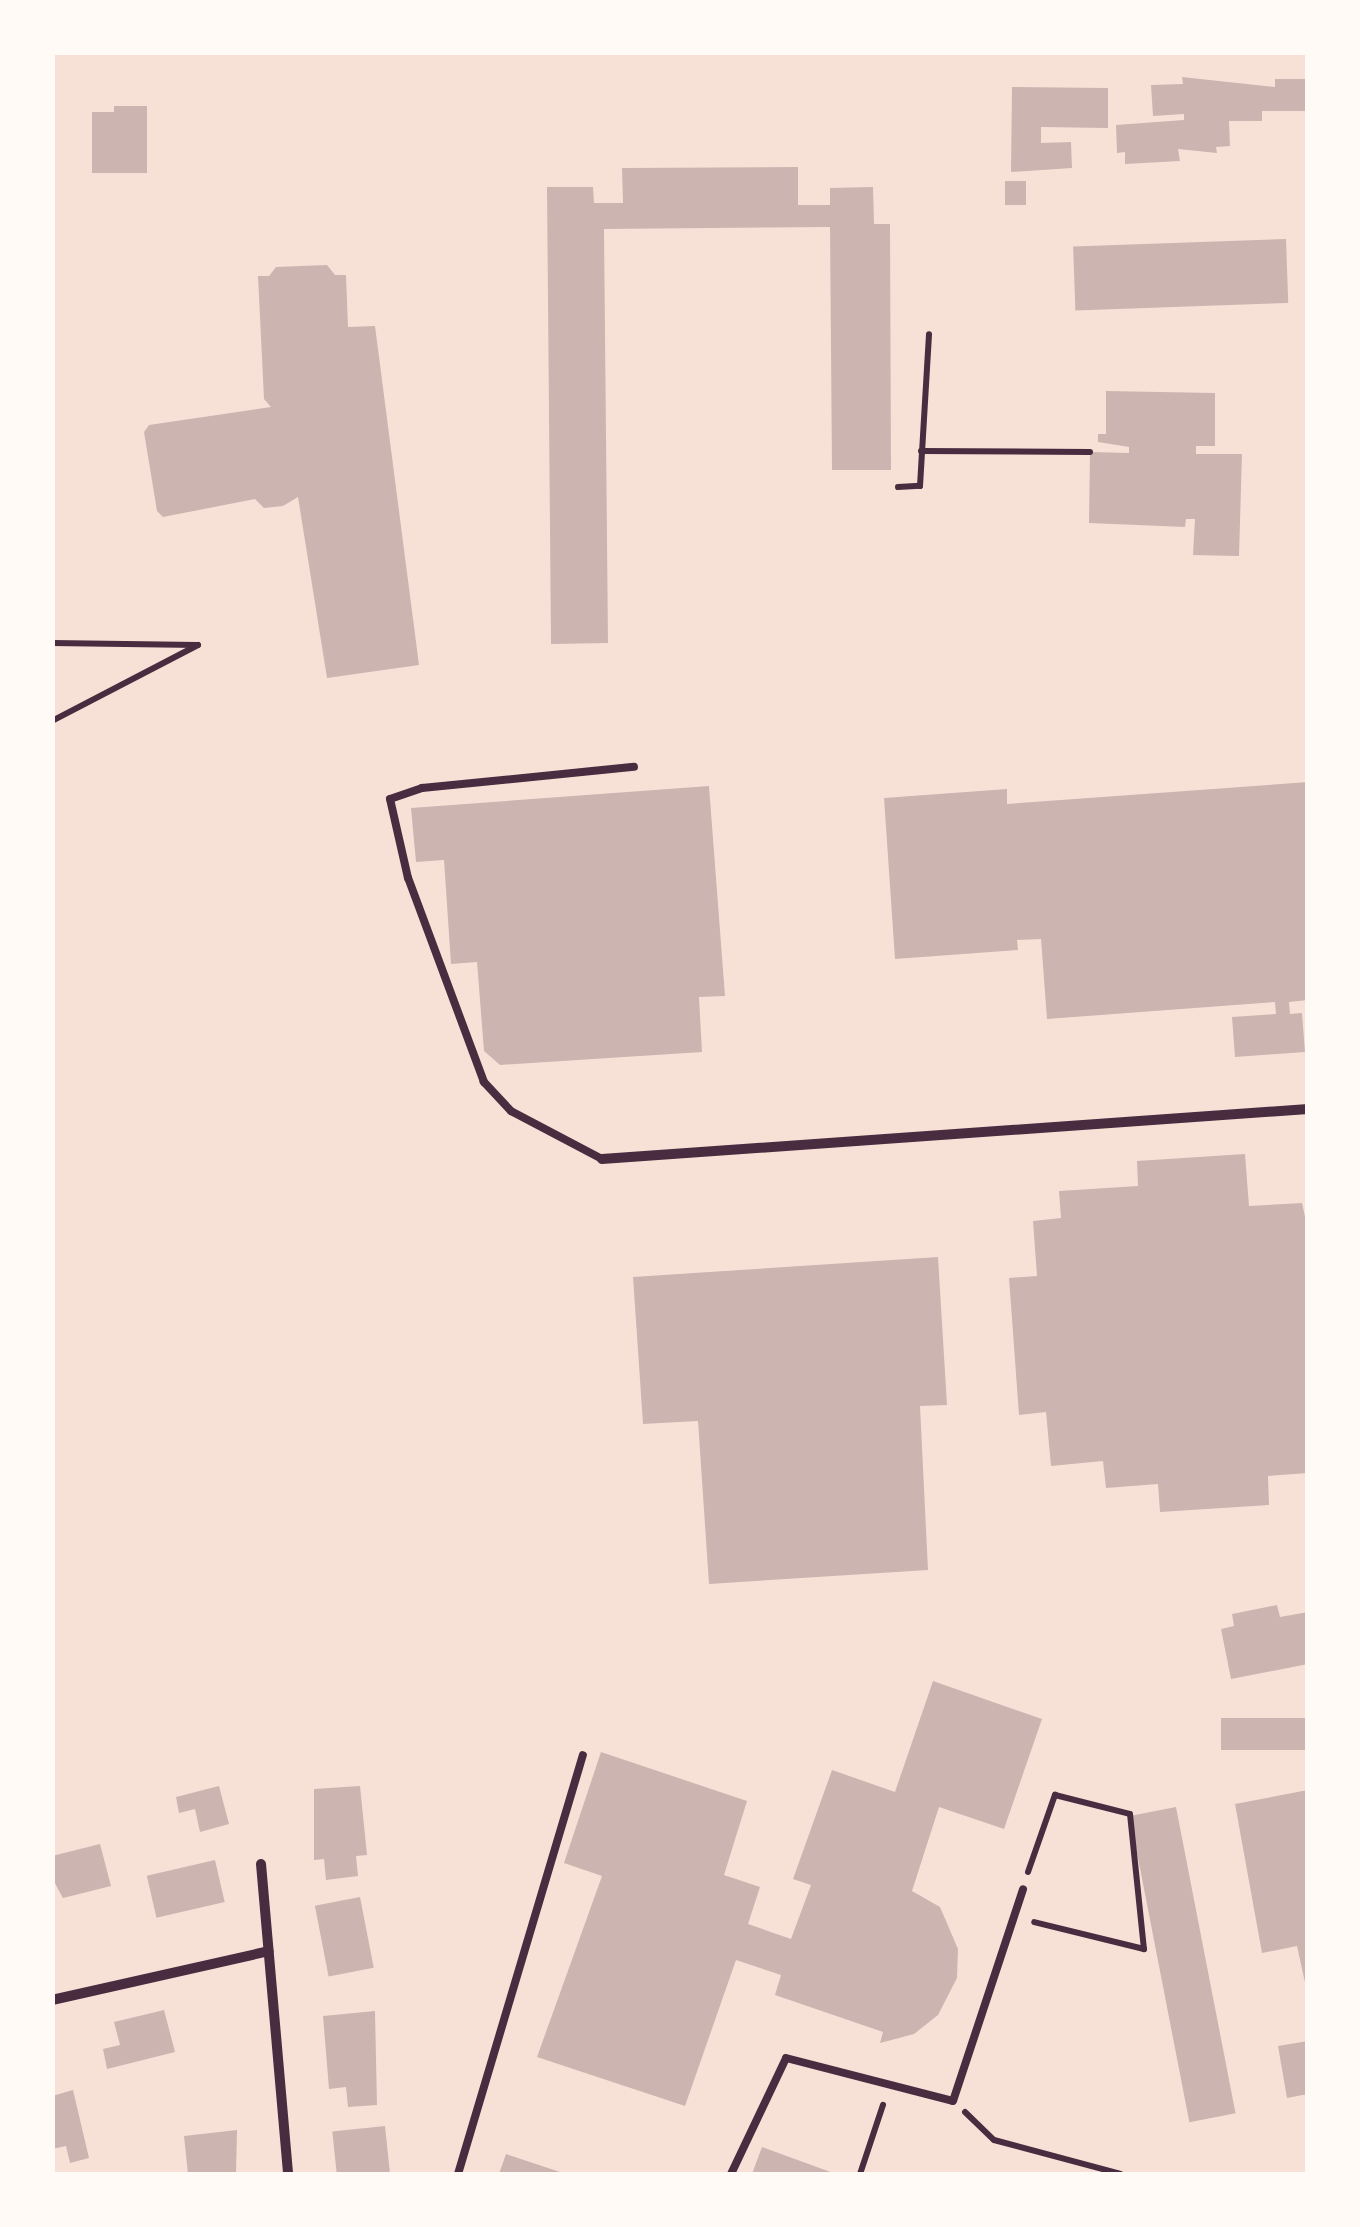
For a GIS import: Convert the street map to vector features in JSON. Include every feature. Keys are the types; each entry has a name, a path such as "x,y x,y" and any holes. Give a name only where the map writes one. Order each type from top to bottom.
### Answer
{"street":[{"path":"602,1159 1308,1109"},
{"path":"261,1864 288,2174"},
{"path":"52,2000 269,1951"}],"lane":[{"path":"602,1159 511,1111 484,1082 408,878 390,799 422,788 634,767"},
{"path":"458,2174 583,1754"},
{"path":"731,2174 786,2058 953,2100 1023,1889"}],"path":[{"path":"898,486 920,486 928,334"},
{"path":"921,451 1090,452"},
{"path":"52,643 198,644 52,721"},
{"path":"1014,1916 1144,1949 1130,1814 1054,1795 1023,1889"},
{"path":"860,2174 890,2084"},
{"path":"953,2100 994,2140 1121,2174"}],"building":[{"path":"1182,77 1275,87 1275,79 1308,79 1308,111 1262,111 1262,121 1229,121 1230,146 1216,147 1217,153 1178,149 1180,161 1125,164 1125,152 1117,153 1116,125 1184,120 1184,114 1153,116 1151,85 1183,84"},
{"path":"1012,87 1108,88 1108,128 1041,127 1041,143 1071,142 1072,168 1011,172"},
{"path":"114,106 147,106 147,173 92,173 92,112 114,112"},
{"path":"798,167 798,205 830,205 830,188 873,187 874,224 890,224 891,470 832,470 830,227 604,229 608,643 551,644 547,187 593,187 594,203 623,203 622,168"},
{"path":"1005,181 1026,181 1026,205 1005,205"},
{"path":"1286,239 1288,303 1075,310 1073,246"},
{"path":"327,265 335,275 346,275 348,327 375,326 419,665 327,678 298,497 283,506 264,508 255,499 163,517 157,511 144,432 149,425 271,407 264,399 258,276 269,276 276,267"},
{"path":"1106,391 1215,393 1215,446 1196,446 1196,454 1242,454 1239,556 1193,555 1195,519 1186,519 1185,527 1089,523 1090,452 1129,453 1129,447 1098,442 1098,434 1106,434"},
{"path":"1308,782 1308,1000 1289,1002 1290,1014 1302,1013 1305,1052 1235,1057 1232,1017 1276,1014 1275,1002 1047,1019 1041,939 1017,940 1018,950 895,959 884,798 1007,789 1007,804"},
{"path":"709,786 725,996 699,997 702,1052 500,1065 484,1051 477,962 451,964 444,860 416,862 411,808"},
{"path":"1245,1154 1249,1206 1302,1203 1308,1230 1308,1473 1268,1476 1269,1505 1160,1512 1158,1484 1106,1488 1103,1461 1051,1466 1046,1412 1019,1415 1009,1278 1037,1276 1033,1221 1061,1218 1059,1191 1138,1186 1137,1161"},
{"path":"938,1257 947,1405 920,1406 928,1570 709,1584 698,1421 643,1424 633,1277"},
{"path":"1277,1605 1280,1617 1308,1612 1308,1664 1231,1679 1221,1629 1234,1626 1232,1614"},
{"path":"933,1681 1042,1719 1004,1829 939,1807 912,1891 940,1907 958,1949 957,1978 938,2015 914,2034 880,2043 883,2032 775,1995 781,1975 736,1960 685,2106 537,2057 602,1876 564,1863 601,1752 747,1801 724,1875 760,1887 748,1924 791,1939 811,1885 793,1879 832,1770 895,1792"},
{"path":"1221,1718 1308,1718 1308,1750 1221,1750"},
{"path":"219,1786 229,1824 200,1832 195,1809 179,1813 176,1797"},
{"path":"360,1786 367,1855 356,1856 358,1876 326,1880 324,1859 314,1860 314,1789"},
{"path":"1308,1790 1306,1987 1297,1946 1262,1953 1235,1804"},
{"path":"1176,1807 1236,2113 1189,2122 1130,1816"},
{"path":"100,1844 111,1886 63,1898 52,1878 52,1856"},
{"path":"215,1860 225,1902 156,1918 147,1876"},
{"path":"360,1897 374,1968 329,1976 315,1906"},
{"path":"164,2010 175,2052 107,2069 103,2049 120,2045 114,2022"},
{"path":"375,2011 377,2105 348,2107 346,2087 329,2089 323,2016"},
{"path":"1308,2041 1308,2094 1287,2098 1278,2046"},
{"path":"73,2090 89,2158 70,2163 66,2146 52,2149 52,2096"},
{"path":"385,2126 390,2174 337,2174 332,2132"},
{"path":"237,2130 236,2174 188,2174 184,2136"},
{"path":"762,2147 836,2174 752,2174"},
{"path":"506,2154 566,2174 499,2174"}]}
